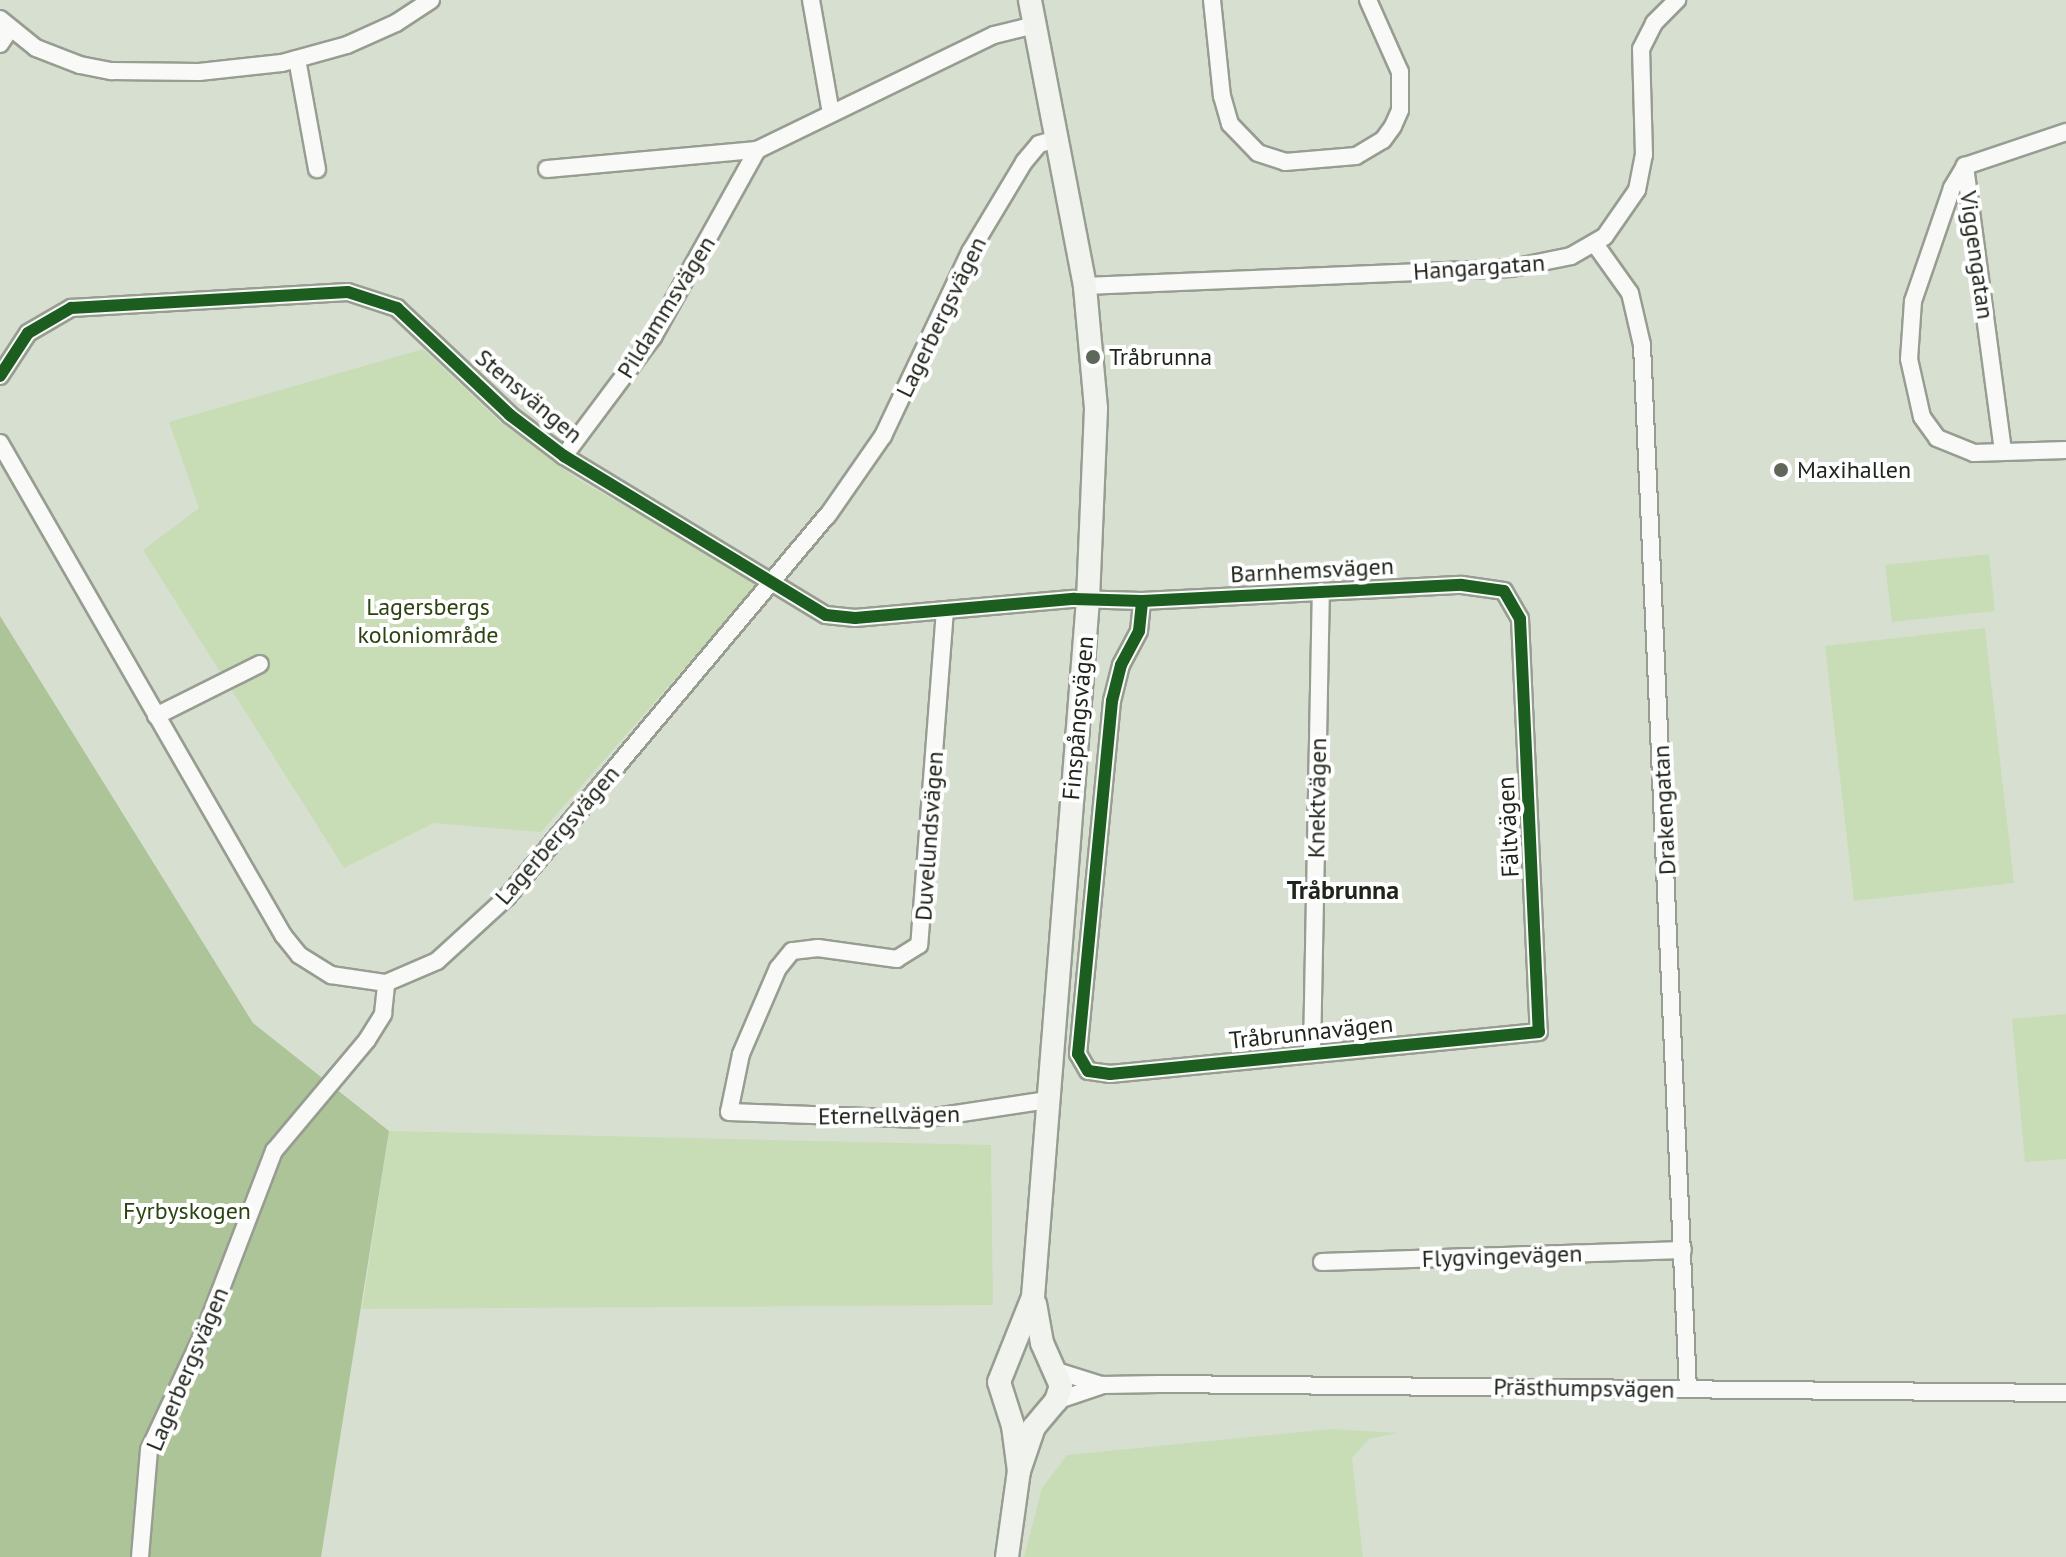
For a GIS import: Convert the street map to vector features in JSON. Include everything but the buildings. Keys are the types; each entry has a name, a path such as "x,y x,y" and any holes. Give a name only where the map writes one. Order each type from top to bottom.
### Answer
{"main road":[{"name":"Finspångsvägen","path":"1019,1471 999,1382 1010,1361 1033,1297 1088,600 1096,408 1085,286 1030,0"},
{"name":"Finspångsvägen","path":"1007,1557 1019,1471 1061,1386 1033,1297"},
{"path":"1010,1361 1032,1354 1052,1365"},
{"path":"1006,1405 1028,1416 1050,1407"}],"street":[{"path":"0,44 5,24 55,57 112,71 199,72 297,59 372,35 431,0"},
{"path":"811,0 831,113"},
{"path":"1212,0 1225,112 1248,145 1285,162 1356,156 1383,140 1393,126 1400,110 1400,72 1368,0"},
{"name":"Hangargatan","path":"1085,286 1512,268 1553,262 1595,244 1629,207 1643,174 1641,49 1654,23 1677,0"},
{"path":"547,169 757,150 994,35 1035,25"},
{"path":"297,59 317,169"},
{"name":"Viggengatan","path":"2003,451 1965,166 2066,132"},
{"name":"Lagerbergsvägen","path":"140,1557 149,1450 206,1328 274,1151 378,1024 386,983 437,961 507,897 849,488 883,436 970,252 1024,162 1039,144 1058,139"},
{"name":"Pildammsvägen","path":"564,456 653,337 757,150"},
{"path":"1965,166 1952,188 1913,301 1909,359 1922,417 1937,438 1974,453 2066,450"},
{"name":"Drakengatan","path":"1595,244 1630,293 1642,345 1688,1389"},
{"name":"Stensvängen","path":"0,376 28,333 71,308 348,292 397,308 510,415 564,456 813,610 840,618 1088,600"},
{"path":"0,443 156,716 299,955 349,981 386,983"},
{"name":"Barnhemsvägen","path":"1088,600 1142,601 1462,585 1504,591 1520,619"},
{"name":"Knektvägen","path":"1312,1053 1321,591"},
{"name":"Tråbrunnavägen","path":"1142,601 1139,631 1121,665 1112,701 1078,1054 1088,1071 1110,1074 1539,1032"},
{"name":"Duvelundsvägen","path":"729,1112 741,1054 778,968 792,951 818,948 897,959 919,945 945,610"},
{"name":"Fältvägen","path":"1520,619 1539,1032"},
{"path":"156,716 260,664"},
{"name":"Eternellvägen","path":"729,1112 922,1119 1048,1100"},
{"name":"Flygvingevägen","path":"1322,1262 1683,1250"},
{"name":"Prästhumpsvägen","path":"1052,1365 1103,1385 2066,1393"},
{"name":"Prästhumpsvägen","path":"1050,1407 1103,1385"}],"green space":[{"name":"Lagersbergs koloniområde","path":"423,349 498,420 579,480 710,554 756,586 541,832 434,823 344,868 143,550 199,508 169,422"},
{"path":"1989,554 1995,611 1892,622 1885,565"},
{"name":"Fyrbyskogen","path":"0,616 253,1023 389,1131 321,1557 0,1557"},
{"path":"1985,628 2014,883 1854,901 1825,646"},
{"path":"2066,1014 2066,1159 2025,1162 2012,1019"},
{"path":"389,1131 991,1145 993,1305 362,1309"},
{"path":"1331,1429 1399,1433 1369,1439 1352,1458 1363,1557 1024,1557 1042,1488 1067,1455"}],"cycle path":[{"path":"0,376 28,333 71,308 348,292 397,308 510,415 564,456 826,615 855,618 1074,599 1142,601 1462,585 1504,591 1520,619 1539,1032 1110,1074 1088,1071 1078,1054 1112,701 1121,665 1139,631 1142,601"}],"place":[{"name":"Tråbrunna","path":"1093,357"},
{"name":"Maxihallen","path":"1781,470"}],"district":[{"name":"Tråbrunna","path":"1343,890"}]}
